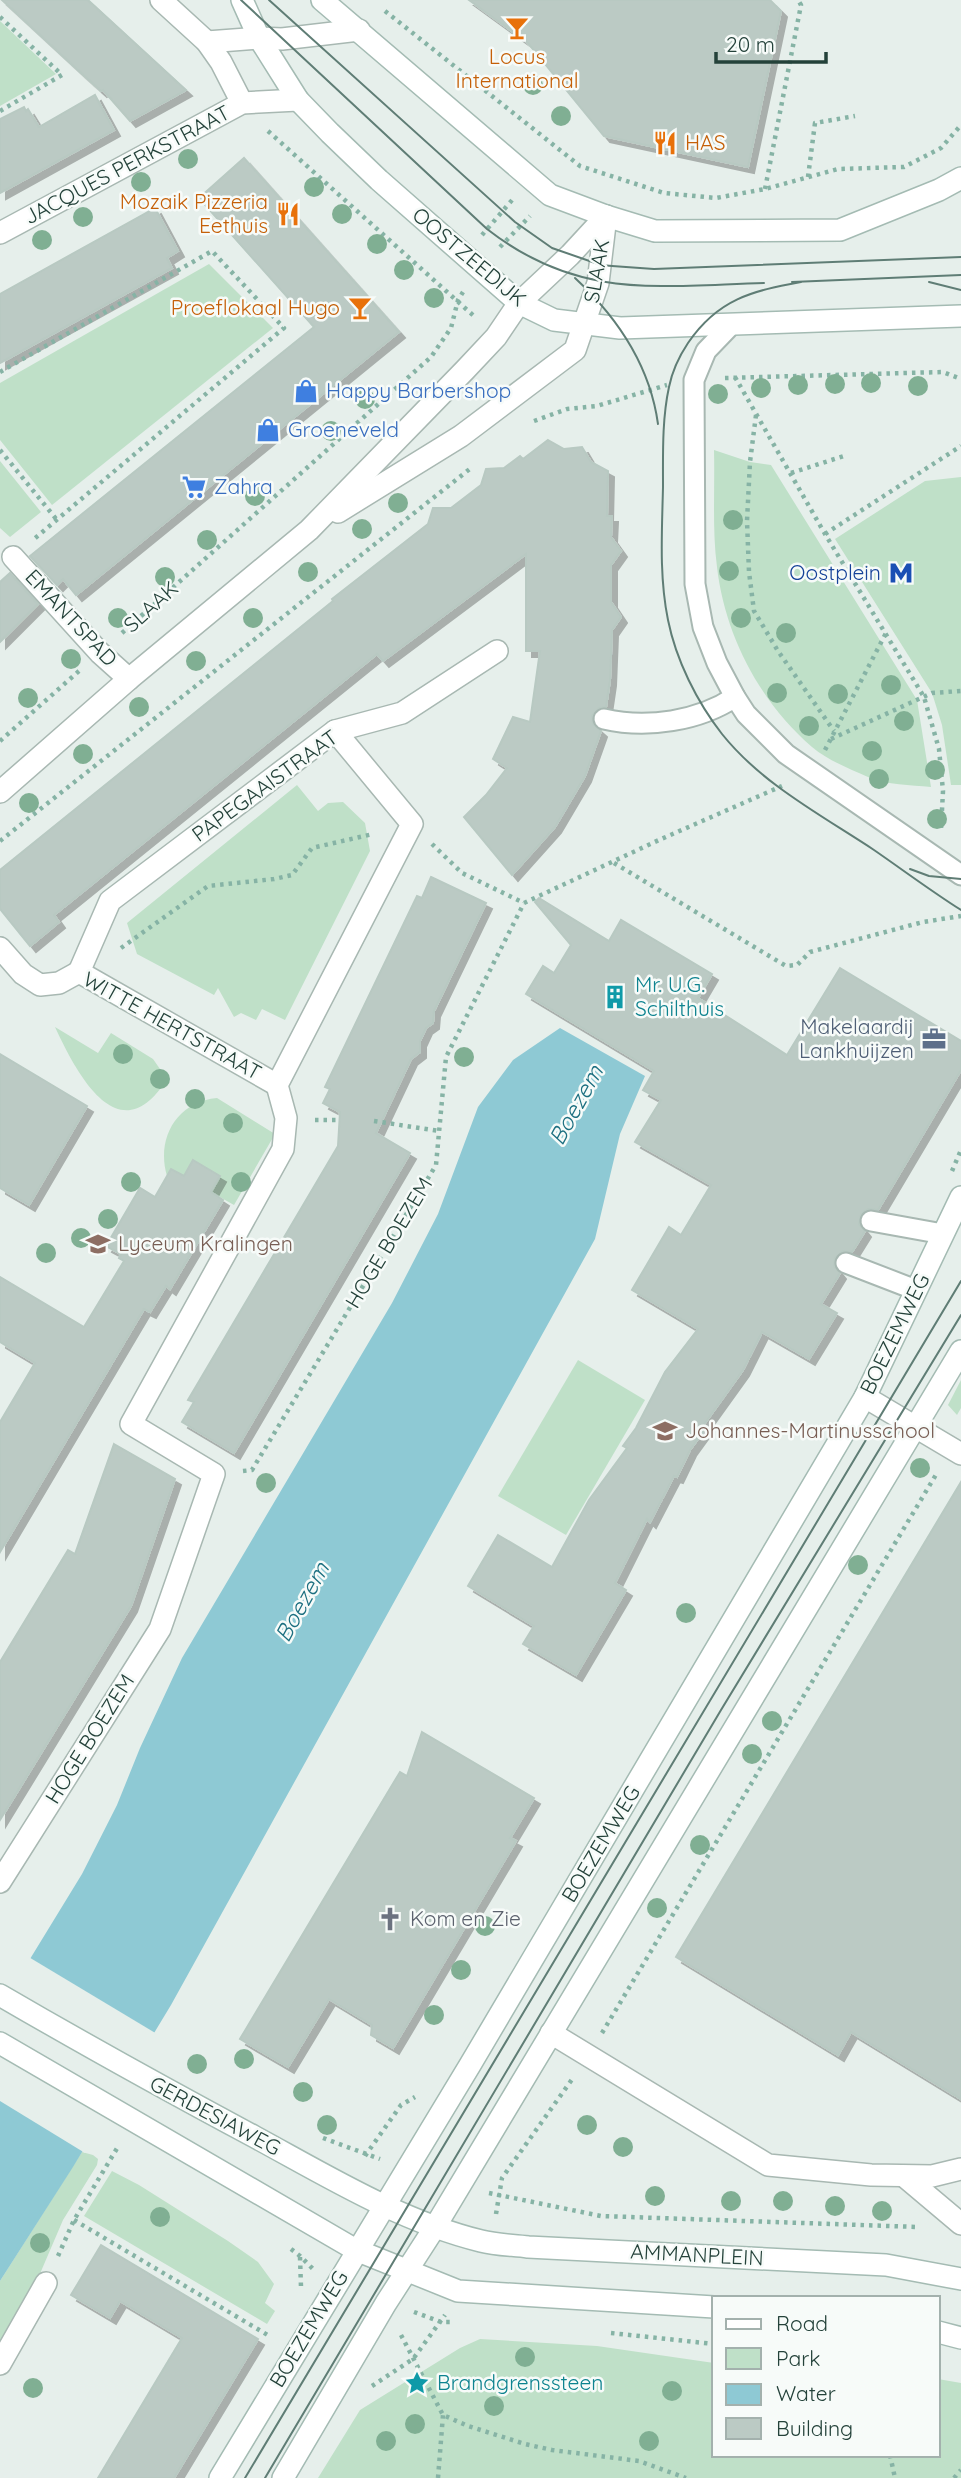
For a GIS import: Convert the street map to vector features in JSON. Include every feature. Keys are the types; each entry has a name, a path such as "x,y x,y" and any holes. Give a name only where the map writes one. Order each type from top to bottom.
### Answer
{"street":[{"path":"161,0 207,42 221,62 242,103"},
{"name":"OOSTZEEDIJK","path":"242,0 259,38 298,100 340,143 471,262 519,303 554,320 620,328 961,316"},
{"path":"322,0 550,195 655,231 841,230 939,190 961,178"},
{"path":"207,42 282,39 359,30"},
{"name":"JACQUES PERKSTRAAT","path":"0,233 242,103 298,100"},
{"name":"SLAAK","path":"0,792 129,679 309,530 466,370 496,337 519,303 570,255 606,216"},
{"name":"SLAAK","path":"309,530 461,436 575,351 598,283 606,216"},
{"name":"EMANTSPAD","path":"13,557 100,653 129,679"},
{"name":"PAPEGAAISTRAAT","path":"79,971 110,901 335,731 402,713 497,651"},
{"path":"214,1474 131,1424 283,1149 286,1120 277,1085 412,824 335,731"},
{"name":"WITTE HERTSTRAAT","path":"0,948 23,974 40,985 59,983 79,971 277,1085"},
{"name":"BOEZEMWEG","path":"220,2478 477,2053 865,1398 961,1197"},
{"path":"283,2478 961,1351"},
{"path":"865,1398 956,1451"},
{"name":"HOGE BOEZEM","path":"0,1882 160,1629 214,1474"},
{"name":"GERDESIAWEG","path":"0,1996 135,2073 383,2205 435,2227"},
{"path":"551,2034 768,2165 904,2176 932,2176 961,2169"},
{"name":"GERDESIAWEG","path":"0,2043 356,2250"},
{"path":"904,2176 961,2224"},
{"name":"AMMANPLEIN","path":"435,2227 483,2242 886,2265 961,2279"},
{"path":"356,2250 458,2291 712,2307"},
{"path":"0,2364 46,2283"},
{"path":"940,2333 961,2338"}],"lane":[{"path":"731,326 706,351 694,380 695,584 704,627 717,663 746,714 786,754 961,875"},
{"path":"604,719 640,722 681,719 707,712 735,696"},
{"path":"871,1221 943,1234"},
{"path":"846,1263 916,1290"}],"path":[{"path":"765,189 801,5 798,0"},
{"path":"381,8 580,166 664,193 716,198 765,189 838,169 904,167 941,148 961,125"},
{"path":"0,17 62,75 0,111"},
{"name":"OOSTZEEDIJK","path":"242,103 273,137 458,300"},
{"path":"808,177 815,123 855,116"},
{"name":"SLAAK","path":"0,741 431,357 451,328 471,262 532,178 558,149"},
{"name":"SLAAK","path":"471,262 580,166"},
{"path":"0,372 212,251 284,328 43,532"},
{"path":"526,427 536,420 567,410 597,406 669,384 694,380 943,372 961,379"},
{"path":"735,377 825,534 924,697 939,749 943,791 943,823 934,856"},
{"path":"756,414 747,522 754,611 778,651 834,731"},
{"path":"825,534 961,446"},
{"path":"0,450 57,520"},
{"path":"790,473 847,455"},
{"path":"0,841 476,464"},
{"path":"827,746 886,633"},
{"path":"830,739 932,693 961,691"},
{"path":"79,971 133,942 208,886 274,880 292,875 312,848 412,824 463,873 524,903 759,797 809,770"},
{"path":"613,862 786,966 797,965 810,952 923,922 961,916"},
{"name":"HOGE BOEZEM","path":"214,1474 252,1470 436,1165 446,1057 524,903"},
{"path":"374,1121 439,1131"},
{"path":"483,2242 499,2208 498,2196 502,2178 587,2057 956,1451"},
{"path":"46,2283 74,2220 121,2143"},
{"name":"AMMANPLEIN","path":"498,2196 601,2216 924,2228"},
{"path":"74,2220 295,2351"},
{"path":"362,2392 413,2359 441,2322 458,2291"},
{"path":"386,2303 443,2415 438,2478"},
{"path":"443,2415 525,2444 639,2461 684,2478"},
{"path":"890,2457 895,2478"},
{"path":"954,2478 961,2470"}],"green space":[{"path":"0,21 56,74 0,106"},
{"path":"209,264 273,328 52,505 0,440 0,383"},
{"path":"714,450 750,462 771,465 917,700 931,787 876,780 825,756 793,729 761,688 737,642 721,593 715,538"},
{"path":"0,461 41,512 10,537 0,528"},
{"path":"961,477 961,785 951,785 942,725 932,693 835,539 925,481"},
{"path":"297,785 318,811 328,803 343,802 365,823 370,851 285,1020 262,1009 256,1020 241,1013 234,1017 218,988 214,995 137,954 127,923"},
{"path":"55,1027 98,1053 111,1033 153,1059 167,1079 149,1101 132,1110 116,1108 101,1099 87,1084"},
{"path":"217,1098 275,1134 234,1205 211,1192 220,1176 193,1160 184,1176 171,1169 167,1176 164,1162 167,1136 180,1115 203,1101"},
{"path":"578,1360 645,1400 566,1535 498,1496"},
{"path":"961,1380 961,1408 957,1415 948,1405"},
{"path":"82,2152 98,2159 97,2165 63,2220 36,2283 0,2347 0,2281"},
{"path":"112,2171 139,2185 258,2262 274,2284 265,2303 275,2311 267,2324 84,2216"},
{"path":"480,2339 597,2346 712,2363 712,2457 940,2457 940,2379 961,2383 961,2478 318,2478 360,2410 460,2348"}],"water":[{"name":"Boezem","path":"560,1028 645,1076 620,1134 595,1239 171,2005 0,2281 0,2008 82,1874 117,1805 182,1658 392,1303 438,1214 478,1107 513,1060"}],"pier":[{"path":"27,1956 157,2034 85,2153 0,2101 0,2001"}],"building":[{"path":"2,0 88,0 186,90 130,121 103,90"},
{"path":"469,0 770,0 781,11 748,167 604,136 528,43"},
{"path":"95,95 114,130 0,193 0,119 24,107 39,127"},
{"path":"244,158 399,332 76,595 63,579 57,585 30,556 314,327 199,198"},
{"path":"155,208 178,251 167,258 172,268 0,363 0,294"},
{"path":"548,440 564,449 582,447 591,462 608,471 607,516 612,516 611,537 621,551 611,565 611,602 621,617 612,630 606,707 599,708 592,716 593,724 601,731 585,776 555,827 512,875 464,817 507,768 493,759 513,717 530,722 540,651 526,651 526,554 383,661 377,654 54,915 59,922 30,946 0,909 0,870 428,524 433,508 451,508 481,485 486,469 504,468 520,456 523,459"},
{"path":"10,573 38,604 0,642 0,582"},
{"path":"431,877 486,903 434,1011 433,1023 426,1028 420,1041 420,1052 411,1059 376,1133 410,1153 234,1453 182,1422 194,1402 188,1400 338,1146 340,1112 323,1103 330,1089 325,1087 417,896 422,898"},
{"path":"539,898 609,941 621,920 712,974 698,998 787,1055 840,968 961,1041 961,1070 878,1210 868,1209 861,1214 859,1224 865,1231 852,1252 843,1251 835,1258 834,1266 840,1273 821,1304 837,1313 809,1359 762,1332 743,1370 700,1430 703,1432 690,1450 677,1477 674,1476 650,1522 647,1519 615,1583 626,1590 576,1675 523,1644 534,1626 468,1586 498,1535 552,1567 589,1500 627,1448 623,1446 636,1428 665,1372 698,1329 632,1290 669,1227 681,1235 711,1185 635,1142 661,1100 643,1090 654,1071 526,994 543,966 554,973 571,945 535,902"},
{"path":"0,1054 87,1106 29,1205 0,1188"},
{"path":"193,1160 220,1176 211,1192 223,1200 170,1289 166,1286 150,1312 144,1309 0,1552 0,1422 35,1363 0,1342 0,1277 84,1327 124,1261 119,1258 121,1254 106,1246 140,1188 155,1197 171,1169 184,1176"},
{"path":"114,1444 175,1479 131,1606 0,1820 0,1662 68,1550 75,1554"},
{"path":"961,1482 961,2099 851,2032 838,2055 676,1957"},
{"name":"Kom en Zie","path":"422,1732 534,1798 510,1838 516,1841 393,2048 371,2035 372,2025 329,1999 288,2067 240,2039 400,1772 407,1776"},
{"path":"101,2245 258,2339 174,2478 98,2478 182,2338 120,2301 110,2318 71,2295"}],"tram line":[{"path":"241,0 487,229 521,252 553,268 619,284 688,286 764,283"},
{"path":"269,0 515,222 552,248 601,265 654,269 961,257"},
{"path":"792,282 961,275"},
{"path":"575,278 605,309 629,344 648,382 658,424"},
{"path":"801,282 737,299 711,316 685,348 674,370 664,424 662,570 668,620 682,665 696,694 713,722 738,752 793,798 961,910"},
{"path":"929,282 961,290"},
{"path":"910,869 929,876 961,879"},
{"path":"245,2478 961,1281"},
{"path":"265,2478 721,1710 961,1315"}],"place":[{"name":"Locus International","path":"517,28"},
{"name":"HAS","path":"665,143"},
{"name":"Mozaik Pizzeria Eethuis","path":"288,214"},
{"name":"Proeflokaal Hugo","path":"360,308"},
{"name":"Happy Barbershop","path":"306,391"},
{"name":"Groeneveld","path":"268,430"},
{"name":"Zahra","path":"194,487"},
{"name":"Oostplein","path":"901,573"},
{"name":"Mr. U.G. Schilthuis","path":"615,997"},
{"name":"Makelaardij Lankhuijzen","path":"934,1039"},
{"name":"Lyceum Kralingen","path":"98,1244"},
{"name":"Johannes-Martinusschool","path":"665,1431"},
{"name":"Kom en Zie","path":"390,1919"},
{"name":"Brandgrenssteen","path":"417,2383"}]}
